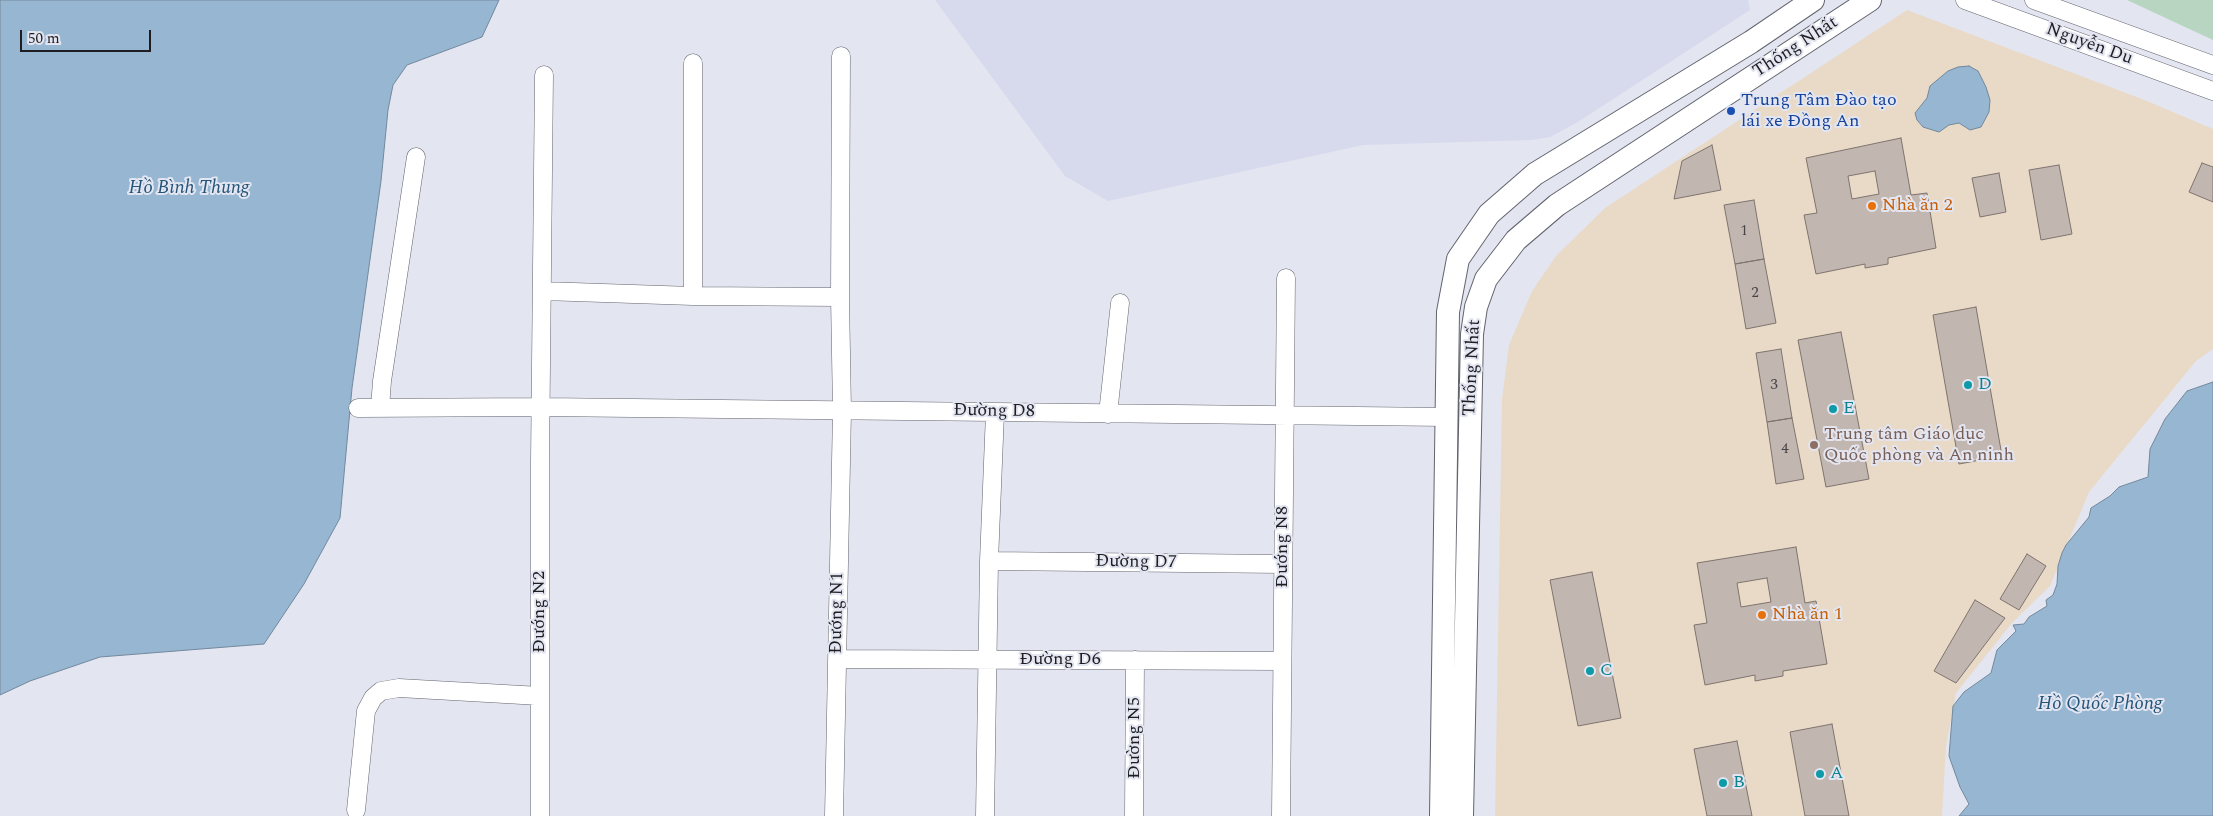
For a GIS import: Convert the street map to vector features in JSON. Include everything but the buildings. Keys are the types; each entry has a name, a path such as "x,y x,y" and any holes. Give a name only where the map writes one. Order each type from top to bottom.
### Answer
{"main road":[{"name":"Thống Nhất","path":"1441,816 1448,312 1458,259 1489,214 1535,174 1751,42 1813,0"},
{"name":"Thống Nhất","path":"1462,816 1472,334 1476,307 1486,279 1516,240 1557,205 1870,0"},
{"path":"1489,214 1516,240"}],"street":[{"name":"Nguyễn Du","path":"1965,0 2213,91"},
{"name":"Nguyễn Du","path":"2034,0 2213,64"},
{"name":"Đướng N1","path":"834,816 842,411 840,298 841,56"},
{"path":"693,63 693,296"},
{"name":"Đướng N2","path":"540,816 544,75"},
{"path":"380,408 382,381 416,157"},
{"name":"Đướng N8","path":"1281,816 1286,278"},
{"path":"544,291 840,298"},
{"path":"1108,414 1120,303"},
{"name":"Đường D8","path":"358,408 542,407 1447,417"},
{"path":"985,816 989,561 995,412"},
{"name":"Đường D7","path":"989,561 1283,564"},
{"name":"Đường D6","path":"837,659 1282,662"},
{"name":"Đường N5","path":"1134,816 1135,660"},
{"path":"356,810 366,711 373,698 381,691 399,688 540,696"}],"shaded area":[{"path":"935,0 1748,0 1750,10 1578,122 1550,137 1532,140 1363,145 1108,201 1065,176"},
{"name":"Trung tâm Giáo dục Quốc phòng và An ninh","path":"1907,10 2147,101 2213,129 2213,349 2196,361 2089,492 2050,586 2012,623 1956,693 1946,746 1942,816 1495,816 1502,399 1509,345 1532,291 1556,256 1605,208"}],"green space":[{"path":"2127,0 2213,0 2213,40"}],"water":[{"name":"Hồ Bình Thung","path":"0,0 499,0 482,37 407,65 393,85 388,110 381,181 352,388 340,518 304,584 264,644 100,657 30,681 0,695"},
{"path":"1969,66 1978,71 1990,100 1989,112 1981,127 1970,130 1959,123 1949,125 1939,132 1923,127 1917,120 1915,113 1927,98 1930,86 1948,71 1958,67"},
{"name":"Hồ Quốc Phòng","path":"2213,382 2213,816 1959,816 1969,804 1960,787 1949,756 1953,706 1964,692 1991,673 1997,650 2016,631 2013,625 2024,624 2029,617 2047,606 2046,600 2053,595 2057,584 2058,566 2062,553 2066,545 2089,517 2091,508 2110,496 2119,487 2148,477 2150,449 2165,419 2187,391"}],"place":[{"name":"Trung Tâm Đào tạo lái xe Đồng An","path":"1731,111"},
{"name":"Nhà ăn 2","path":"1872,206"},
{"name":"D","path":"1968,385"},
{"name":"E","path":"1833,409"},
{"name":"Trung tâm Giáo dục Quốc phòng và An ninh","path":"1814,445"},
{"name":"Nhà ăn 1","path":"1762,615"},
{"name":"C","path":"1590,671"},
{"name":"A","path":"1820,774"},
{"name":"B","path":"1723,783"}]}
